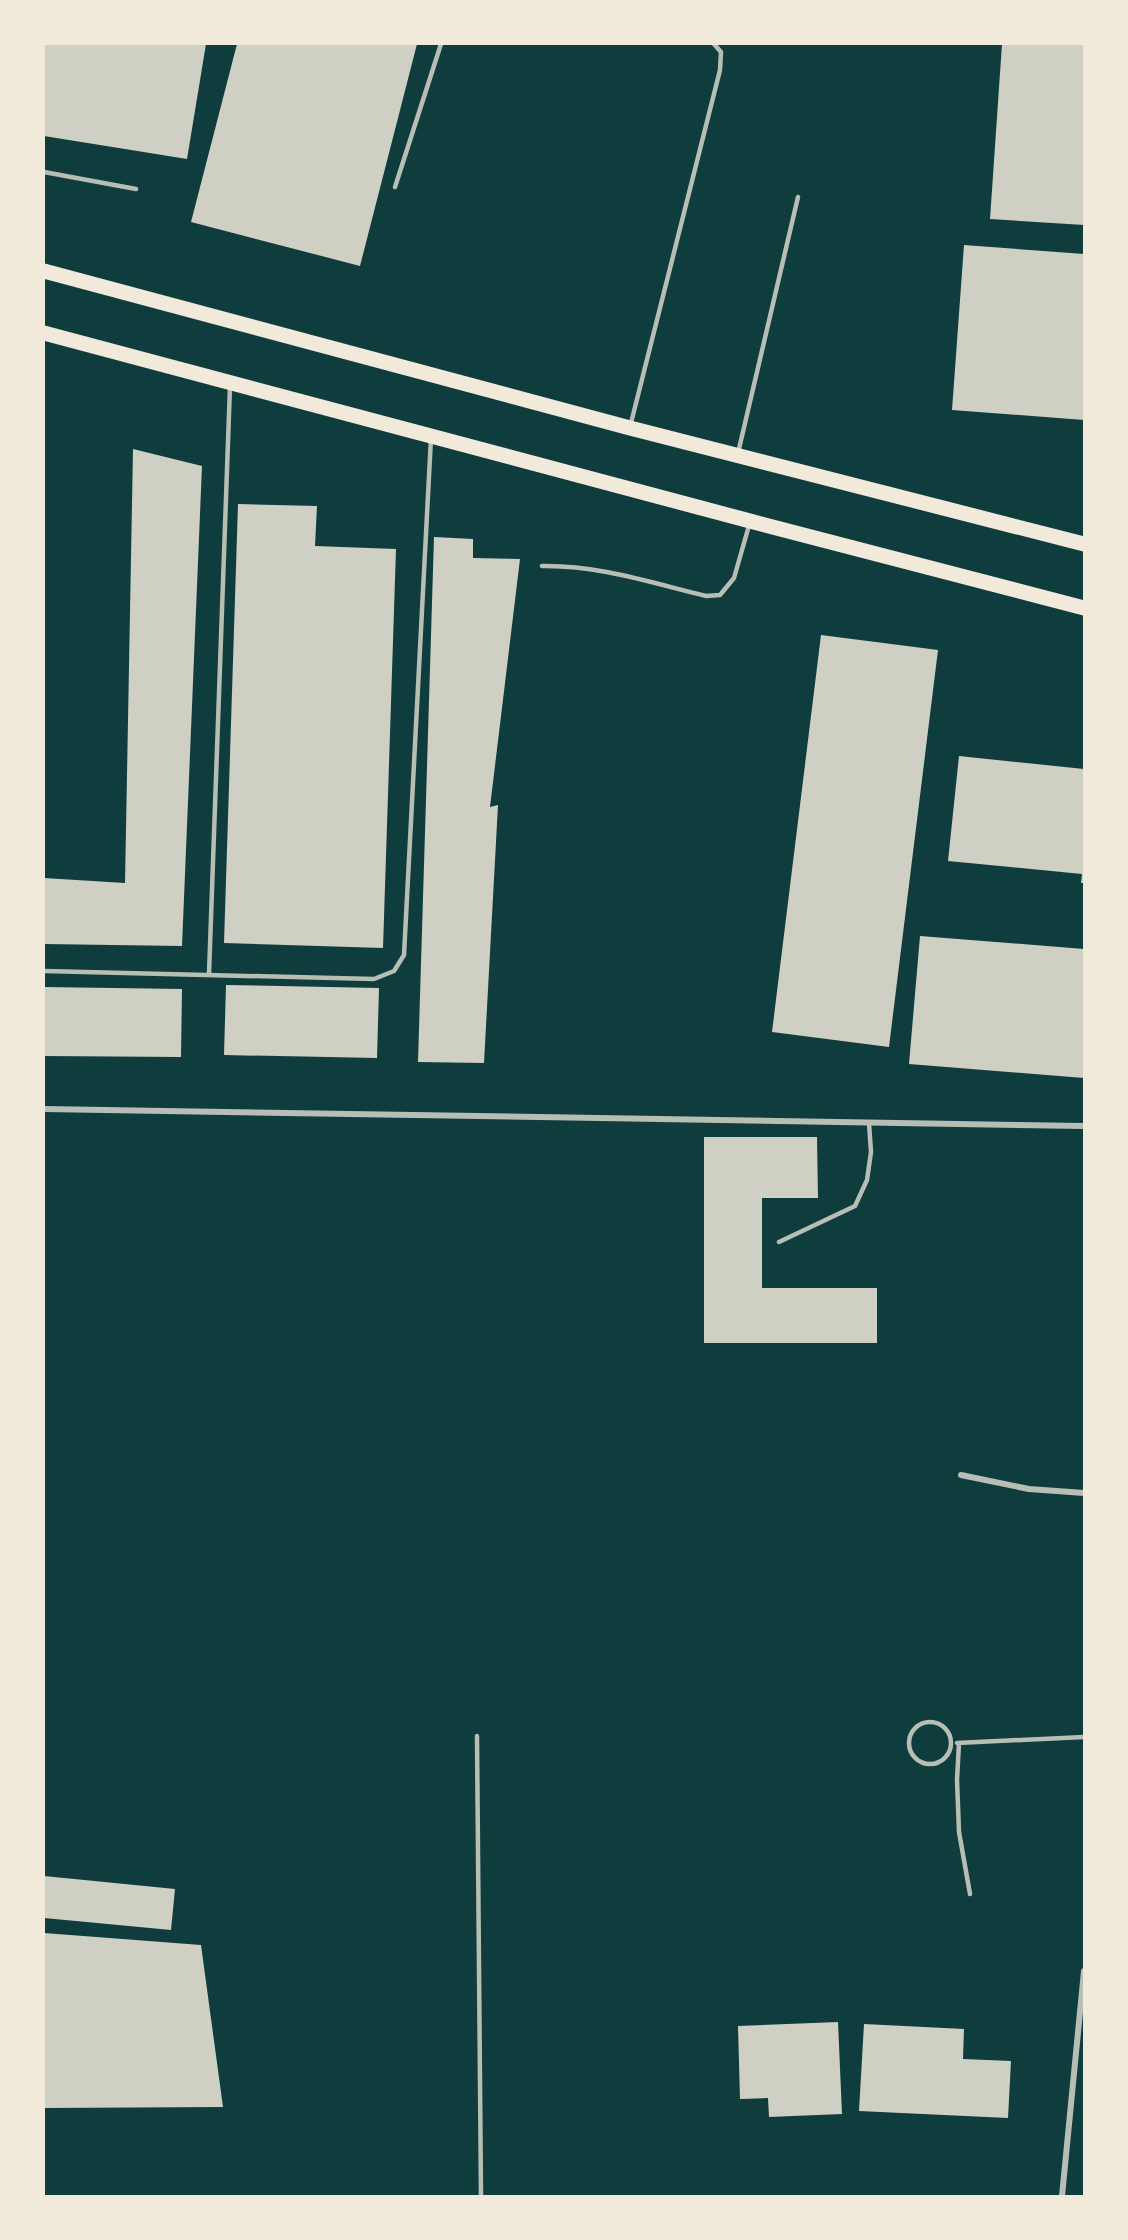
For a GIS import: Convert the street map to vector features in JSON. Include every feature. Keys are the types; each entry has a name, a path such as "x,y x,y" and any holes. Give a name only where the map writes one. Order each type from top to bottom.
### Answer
{"main road":[{"path":"44,271 630,428 1084,544"},
{"path":"44,333 750,522 1084,608"}],"street":[{"path":"44,1108 1084,1126"},
{"path":"961,1475 1029,1489 1084,1493"},
{"path":"1062,2196 1084,1971"}],"lane":[{"path":"395,187 441,44"},
{"path":"630,428 720,70 720,52 714,44"},
{"path":"44,172 136,189"},
{"path":"737,456 798,197"},
{"path":"209,974 230,383"},
{"path":"44,971 374,979 394,971 404,956 431,436"},
{"path":"542,566 591,568 706,596 720,595 734,578 750,522"},
{"path":"779,1242 855,1206 867,1180 871,1152 869,1123"},
{"path":"930,1721 941,1724 949,1732 951,1744 948,1755 940,1762 929,1764 918,1761 910,1753 908,1742 911,1731 919,1724 930,1721"},
{"path":"477,1736 482,2196"},
{"path":"951,1744 1084,1737"},
{"path":"959,1743 957,1780 960,1832 970,1894"}],"building":[{"path":"44,44 206,44 187,159 44,136"},
{"path":"237,44 417,44 360,266 191,222"},
{"path":"1002,44 1084,44 1084,225 990,219"},
{"path":"964,245 1084,254 1084,420 952,410"},
{"path":"133,449 202,466 182,946 44,944 44,878 125,883"},
{"path":"238,504 317,506 315,546 396,549 383,948 224,943"},
{"path":"434,537 473,539 473,558 520,559 490,807 498,805 484,1063 418,1062"},
{"path":"821,635 938,650 889,1047 772,1032"},
{"path":"959,756 1084,769 1084,883 1081,883 1082,874 948,861"},
{"path":"920,936 1084,949 1084,1078 909,1064"},
{"path":"226,985 379,988 377,1058 224,1055"},
{"path":"44,987 182,989 181,1057 44,1056"},
{"path":"704,1137 817,1137 818,1198 762,1198 762,1288 877,1288 877,1343 704,1343"},
{"path":"44,1876 175,1889 171,1930 44,1918"},
{"path":"44,1933 201,1945 223,2107 44,2108"},
{"path":"838,2022 842,2114 769,2117 768,2098 740,2099 738,2026"},
{"path":"864,2024 964,2029 963,2059 1011,2061 1008,2118 859,2111"}]}
